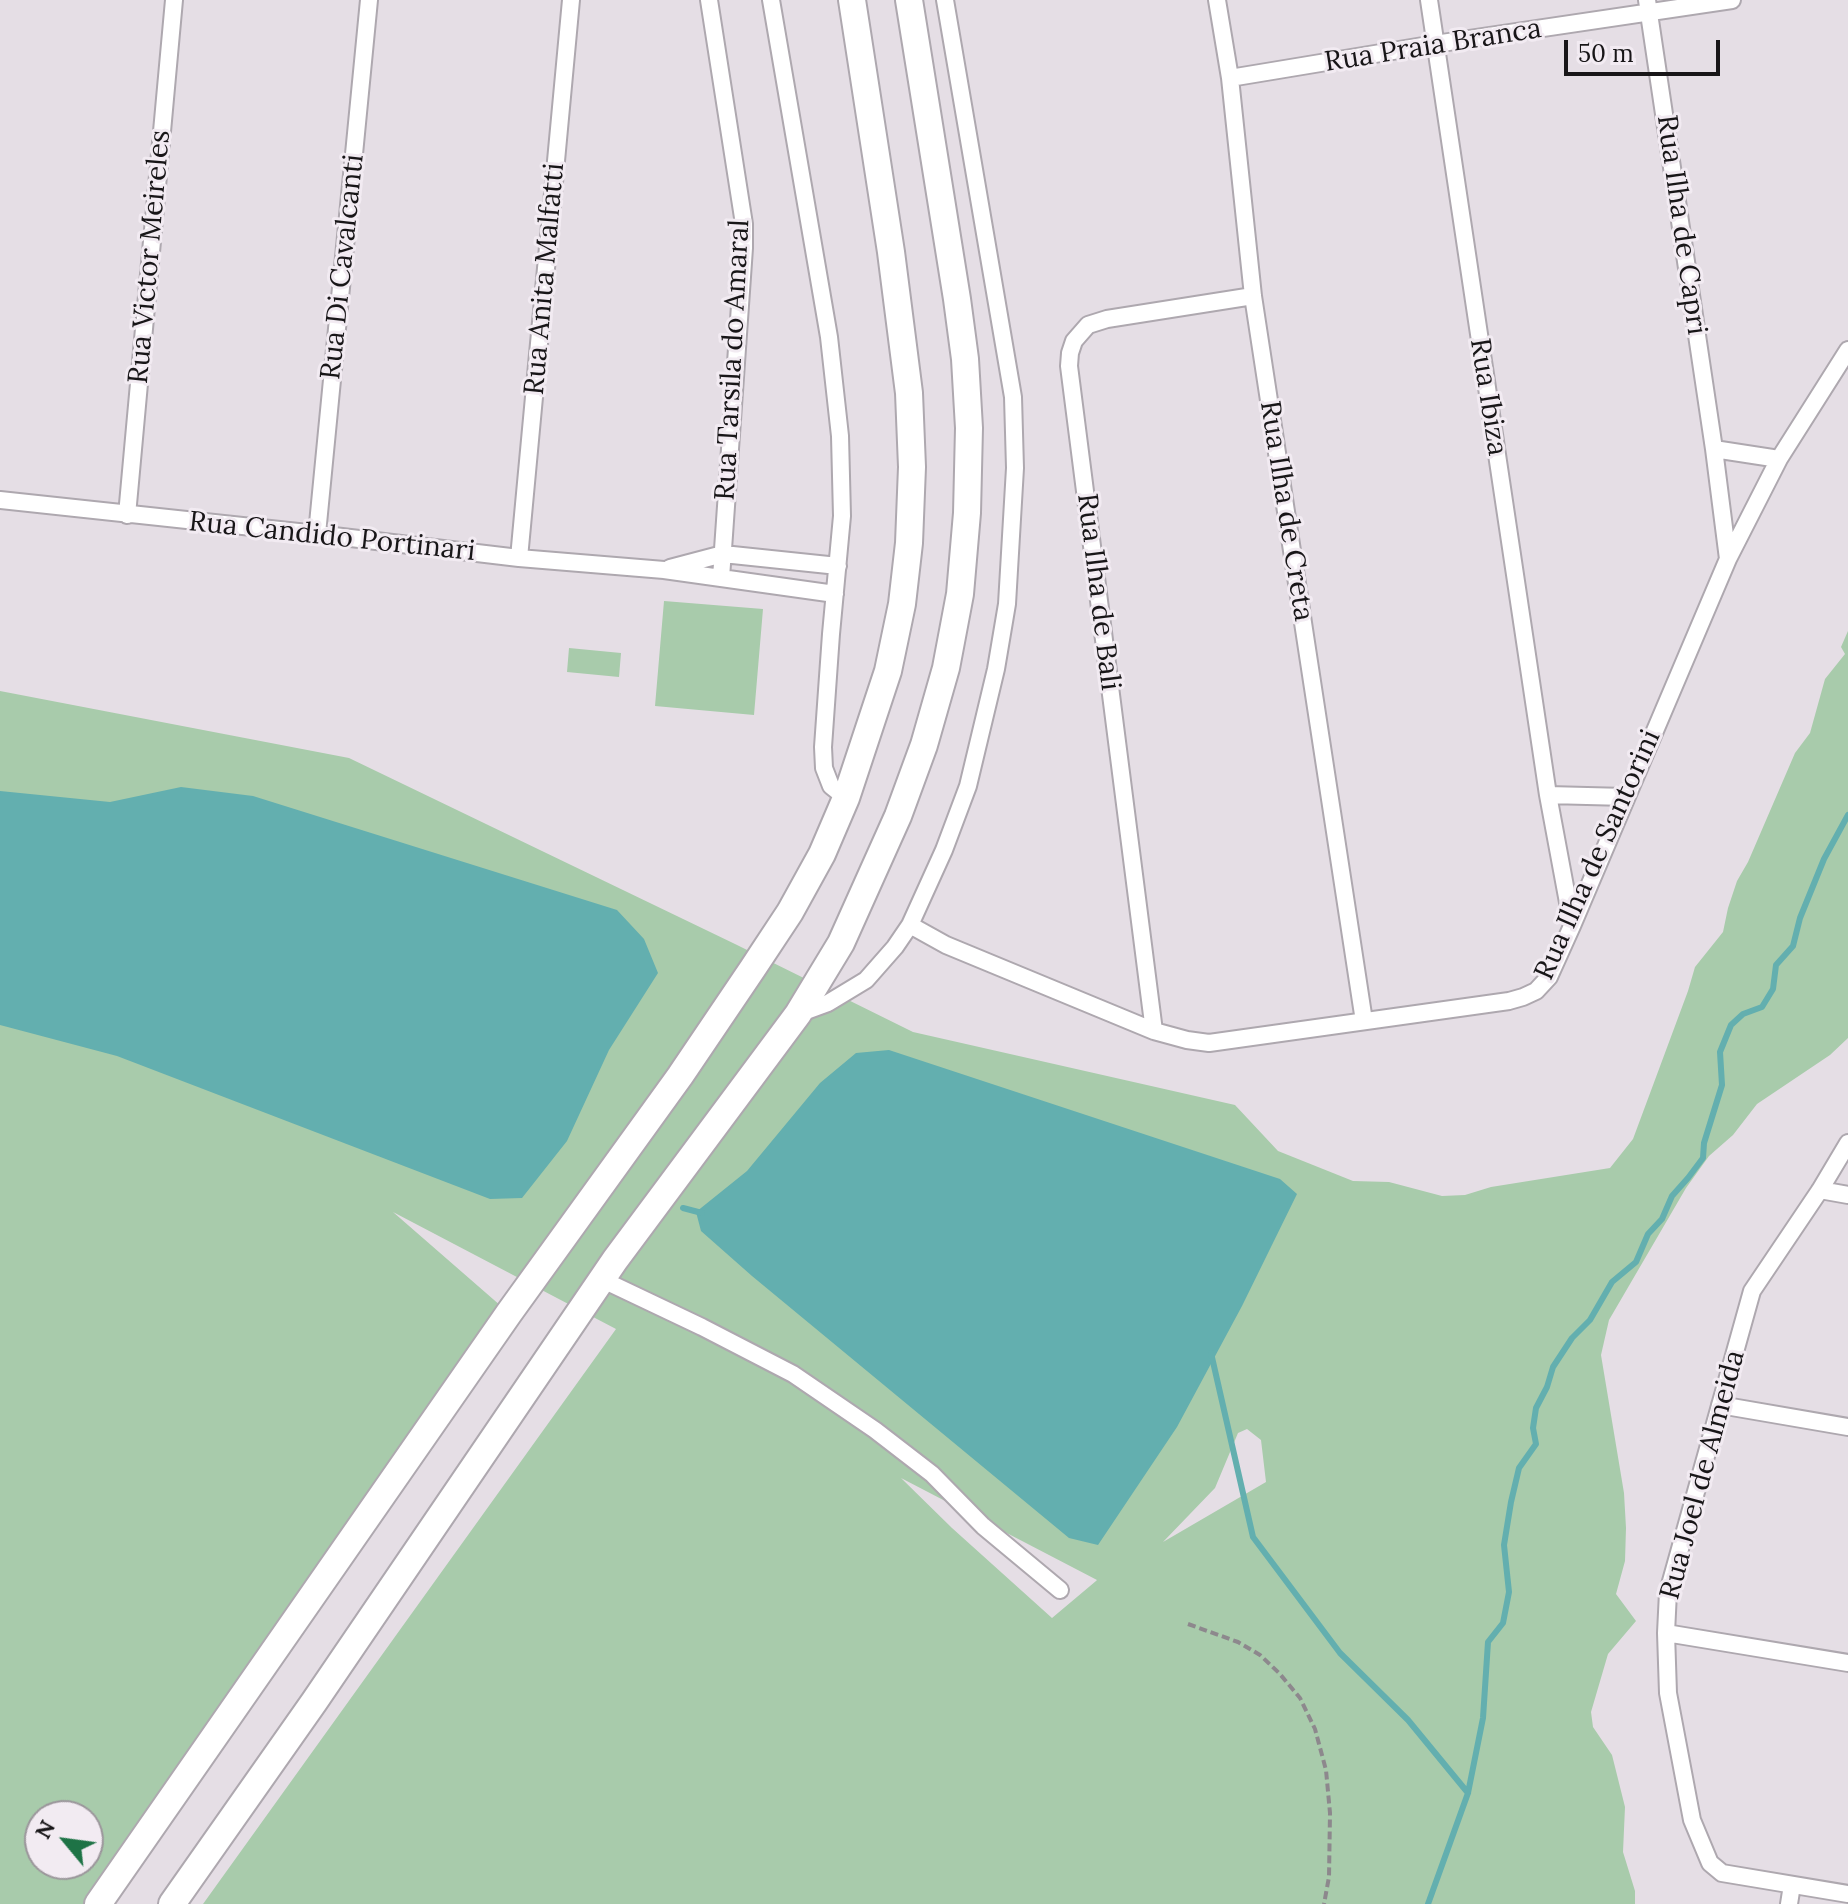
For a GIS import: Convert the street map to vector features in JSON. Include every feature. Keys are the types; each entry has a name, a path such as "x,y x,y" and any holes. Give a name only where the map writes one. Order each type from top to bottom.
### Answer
{"main road":[{"path":"98,1904 745,980 790,912 822,854 846,798 888,671 902,604 909,543 912,467 909,393 891,252 852,0"},
{"path":"172,1904 322,1690 601,1279 798,1014 841,943 898,816 928,732 946,668 960,594 969,442 965,359 909,0"}],"street":[{"name":"Rua Victor Meireles","path":"127,515 174,0"},
{"name":"Rua Di Cavalcanti","path":"317,534 369,0"},
{"name":"Rua Anita Malfatti","path":"519,558 571,0"},
{"name":"Rua Tarsila do Amaral","path":"709,0 744,224 721,578"},
{"path":"771,0 830,351 840,436 842,516 823,747 824,768 831,786 846,798"},
{"path":"798,1014 828,1003 866,980 910,925 944,850 968,786 1005,617 1013,523 1013,397 945,0"},
{"name":"Rua Ilha de Creta","path":"1217,0 1230,78 1253,296 1364,1021"},
{"name":"Rua Ibiza","path":"1429,0 1548,795 1572,926"},
{"name":"Rua Praia Branca","path":"1230,78 1648,6 1732,0"},
{"name":"Rua Ilha de Capri","path":"1648,6 1728,559"},
{"name":"Rua Ilha de Bali","path":"1154,1031 1069,366 1070,353 1074,341 1088,325 1107,319 1253,296"},
{"name":"Rua Ilha de Santorini","path":"910,925 946,945 1154,1031 1209,1043 1509,1001 1536,991 1549,977 1572,926 1728,559 1779,459 1848,350"},
{"path":"1714,449 1779,459"},
{"name":"Rua Candido Portinari","path":"0,500 519,558 664,570 835,594"},
{"name":"Rua Candido Portinari","path":"664,570 723,554 838,566"},
{"path":"1548,795 1626,797"},
{"name":"Rua Joel de Almeida","path":"1792,1885 1722,1873 1710,1863 1692,1820 1668,1693 1668,1592 1752,1291 1848,1143"},
{"path":"1820,1190 1848,1195"},
{"path":"601,1279 749,1350 805,1382 932,1474 983,1526 1060,1590"},
{"path":"1720,1405 1848,1427"},
{"path":"1666,1633 1848,1663"},
{"path":"1789,1904 1792,1885 1848,1894"}],"path":[{"path":"1188,1624 1238,1642 1260,1655 1300,1698 1315,1729 1326,1770 1330,1813 1329,1877 1324,1904"}],"green space":[{"path":"664,601 763,609 754,715 655,706"},
{"path":"1848,631 1848,1038 1830,1055 1757,1104 1733,1135 1709,1156 1686,1188 1609,1320 1601,1355 1624,1493 1625,1561 1616,1594 1636,1621 1608,1654 1591,1712 1593,1727 1612,1755 1625,1807 1623,1852 1635,1891 1635,1904 203,1904 616,1329 393,1212 509,1313 99,1904 0,1904 0,691 349,758 913,1032 1235,1105 1278,1151 1353,1181 1389,1182 1442,1196 1465,1195 1491,1187 1610,1168 1633,1139 1695,967 1723,932 1737,881 1795,753 1810,733 1825,679 1845,654 1841,647","holes":["1247,1429 1261,1440 1266,1482 1163,1542 1215,1488 1238,1433","901,1478 1097,1580 1052,1618"]},
{"path":"569,648 621,653 619,677 567,672"}],"water":[{"path":"181,787 253,796 617,910 644,939 658,973 609,1050 567,1141 522,1198 490,1199 117,1056 0,1025 0,791 110,802"},
{"path":"889,1050 1280,1179 1297,1194 1177,1427 1098,1545 1069,1538 701,1231 696,1212 747,1171 820,1083 856,1053"}],"waterway":[{"path":"1428,1904 1468,1793 1483,1718 1488,1642 1503,1623 1509,1592 1504,1545 1511,1502 1519,1468 1536,1444 1533,1428 1536,1408 1553,1367 1572,1338 1590,1320 1612,1282 1636,1262 1648,1234 1662,1219 1672,1196 1703,1158 1704,1143 1722,1085 1720,1052 1731,1025 1743,1014 1762,1007 1773,989 1776,965 1793,946 1800,918 1824,859 1848,815"},
{"path":"683,1208 702,1213"},
{"path":"1211,1353 1253,1537 1340,1653 1408,1720 1468,1793"}]}
